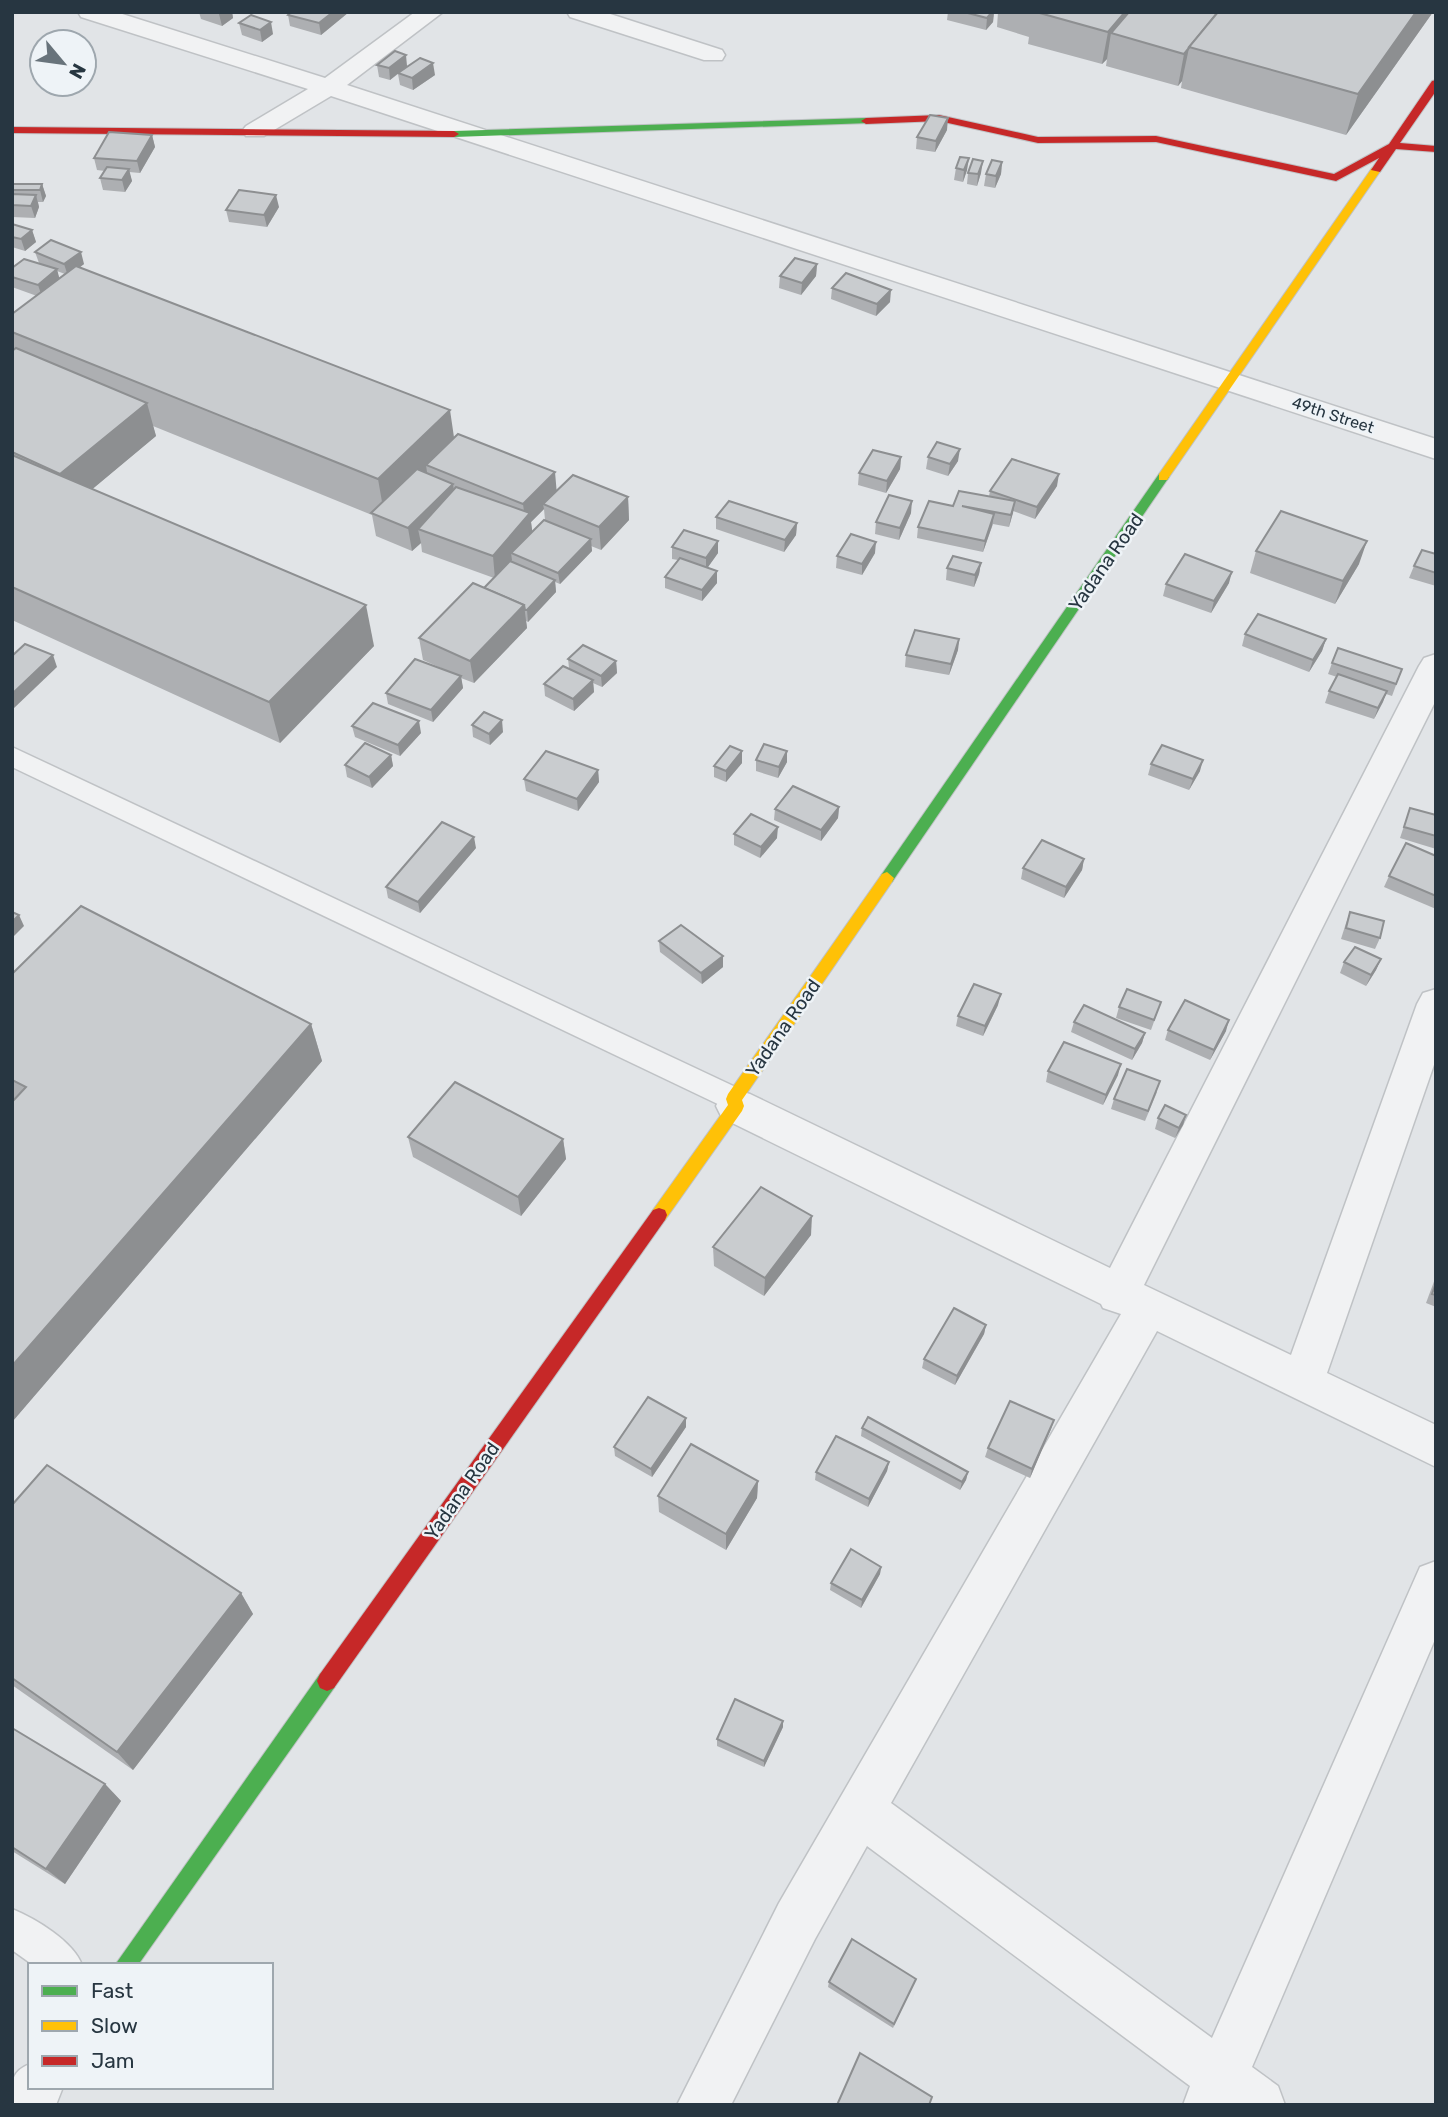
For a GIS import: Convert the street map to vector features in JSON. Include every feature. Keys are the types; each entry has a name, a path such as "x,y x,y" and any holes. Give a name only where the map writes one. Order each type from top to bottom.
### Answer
{"street":[{"name":"49th Street","path":"90,12 476,134 1436,449"},
{"path":"255,131 327,88 431,12"},
{"path":"579,12 713,55"},
{"name":"Yadana Road","path":"126,1963 735,1103 1436,83"},
{"path":"12,130 476,134 939,118 1038,140 1156,139 1336,178 1392,146 1436,149"},
{"path":"704,2105 797,1921 860,1810 1133,1302 1436,666"},
{"path":"1302,1383 1436,1004"},
{"path":"735,1103 1133,1302 1436,1447"},
{"path":"860,1810 1229,2096 1436,1583"},
{"path":"24,2105 36,2089"}],"lane":[{"path":"12,756 735,1103"},
{"path":"12,1927 61,1963"}],"building":[{"path":"291,12 333,12 319,23 288,15"},
{"path":"964,12 992,12 987,18"},
{"path":"1036,12 1125,12 1108,32"},
{"path":"1129,12 1218,12 1184,54 1111,33"},
{"path":"1218,12 1416,12 1358,94 1189,47"},
{"path":"251,15 271,22 260,30 239,23"},
{"path":"395,51 406,55 389,68 377,65"},
{"path":"420,58 433,63 412,78 398,73"},
{"path":"930,115 948,118 936,141 917,137"},
{"path":"109,132 152,135 137,161 94,158"},
{"path":"960,157 969,158 964,170 956,168"},
{"path":"973,159 983,161 978,174 968,173"},
{"path":"992,160 1002,162 996,176 986,174"},
{"path":"107,167 129,169 122,180 100,178"},
{"path":"12,184 42,184 40,190 12,190"},
{"path":"239,190 276,195 264,215 226,210"},
{"path":"12,194 36,195 31,206 12,205"},
{"path":"12,224 32,230 21,239 12,237"},
{"path":"51,240 81,252 64,264 35,252"},
{"path":"795,258 817,264 802,283 780,276"},
{"path":"24,259 57,269 38,285 12,277 12,268"},
{"path":"76,266 450,410 378,479 12,332 12,314"},
{"path":"846,273 891,290 877,304 832,288"},
{"path":"16,348 147,403 60,474 12,452 12,351"},
{"path":"458,434 555,472 523,504 426,465"},
{"path":"937,442 960,449 950,464 928,457"},
{"path":"873,450 901,457 887,481 859,473"},
{"path":"12,455 366,605 269,702 12,587"},
{"path":"1012,459 1059,474 1037,507 990,491"},
{"path":"417,469 453,484 408,528 371,513"},
{"path":"573,475 628,497 599,527 543,504"},
{"path":"456,487 530,513 493,556 418,529"},
{"path":"959,491 1015,501 1011,515 962,506 994,514 985,541 918,527 929,501 953,506"},
{"path":"889,495 912,501 900,528 876,522"},
{"path":"729,501 797,523 785,540 716,517"},
{"path":"1281,511 1367,541 1343,581 1256,551"},
{"path":"544,520 591,539 558,573 511,553"},
{"path":"684,530 718,541 706,558 672,547"},
{"path":"851,534 876,542 862,564 837,556"},
{"path":"1422,550 1436,554 1436,573 1414,566"},
{"path":"1185,554 1232,572 1214,601 1166,584"},
{"path":"953,556 981,563 975,575 947,568"},
{"path":"680,558 717,571 702,590 665,577"},
{"path":"510,561 555,580 527,610 524,605 484,588"},
{"path":"473,583 524,605 470,661 419,638"},
{"path":"1258,614 1326,639 1313,660 1245,634"},
{"path":"915,630 959,639 951,664 906,655"},
{"path":"25,644 53,655 12,694 12,656"},
{"path":"583,645 616,661 601,676 568,659"},
{"path":"1338,648 1402,669 1396,684 1332,663"},
{"path":"415,659 461,676 431,710 386,693"},
{"path":"563,666 593,680 573,699 544,684"},
{"path":"1338,674 1387,691 1378,708 1329,691"},
{"path":"373,703 419,721 398,745 352,726"},
{"path":"484,712 502,720 489,734 472,725"},
{"path":"365,743 391,755 369,777 345,765"},
{"path":"764,744 787,751 779,767 756,760"},
{"path":"1162,745 1203,760 1193,779 1151,764"},
{"path":"730,746 742,751 726,771 714,766"},
{"path":"546,751 598,770 577,799 524,779"},
{"path":"793,786 839,807 821,830 775,809"},
{"path":"1410,808 1436,815 1436,836 1404,827"},
{"path":"751,814 778,827 761,847 734,834"},
{"path":"442,822 474,837 418,902 386,887"},
{"path":"1042,840 1084,859 1066,887 1023,868"},
{"path":"1406,843 1436,856 1436,896 1389,876"},
{"path":"81,906 311,1024 12,1366 12,1102 26,1087 12,1080 12,974"},
{"path":"12,912 19,915 12,922"},
{"path":"1350,912 1384,921 1380,938 1346,928"},
{"path":"681,925 723,956 701,973 659,941"},
{"path":"1355,947 1381,959 1371,975 1344,962"},
{"path":"974,984 1001,994 985,1026 958,1016"},
{"path":"1127,989 1161,1002 1154,1020 1119,1007"},
{"path":"1185,1000 1229,1020 1214,1050 1168,1030"},
{"path":"1084,1005 1145,1033 1135,1049 1074,1022"},
{"path":"1064,1042 1121,1064 1106,1095 1048,1071"},
{"path":"1127,1069 1160,1081 1148,1111 1114,1099"},
{"path":"455,1082 563,1139 518,1197 408,1137"},
{"path":"1165,1105 1186,1115 1179,1128 1158,1118"},
{"path":"761,1187 812,1216 765,1278 713,1247"},
{"path":"954,1308 986,1325 957,1376 924,1359"},
{"path":"648,1397 686,1418 651,1469 614,1447"},
{"path":"1010,1401 1054,1420 1032,1469 988,1448"},
{"path":"868,1417 968,1472 962,1482 862,1428"},
{"path":"836,1436 889,1462 869,1499 816,1472"},
{"path":"691,1444 758,1481 726,1534 658,1496"},
{"path":"47,1465 241,1593 117,1752 12,1678 12,1505"},
{"path":"851,1549 881,1567 862,1600 831,1583"},
{"path":"735,1699 783,1721 764,1761 717,1739"},
{"path":"12,1728 105,1784 46,1869 12,1847"},
{"path":"852,1939 916,1979 894,2024 829,1982"},
{"path":"860,2053 932,2097 929,2105 837,2105"}],"traffic: fast":[{"path":"454,134 866,121"},
{"path":"887,878 1163,477"},
{"path":"126,1963 327,1681"}],"traffic: slow":[{"path":"1163,477 1376,170"},
{"path":"659,1215 736,1106 734,1099 887,878"}],"traffic: jam":[{"path":"1376,170 1436,83"},
{"path":"866,121 939,118 1038,140 1156,139 1336,178 1392,146 1436,149"},
{"path":"12,130 454,134"},
{"path":"327,1681 659,1215"}]}
